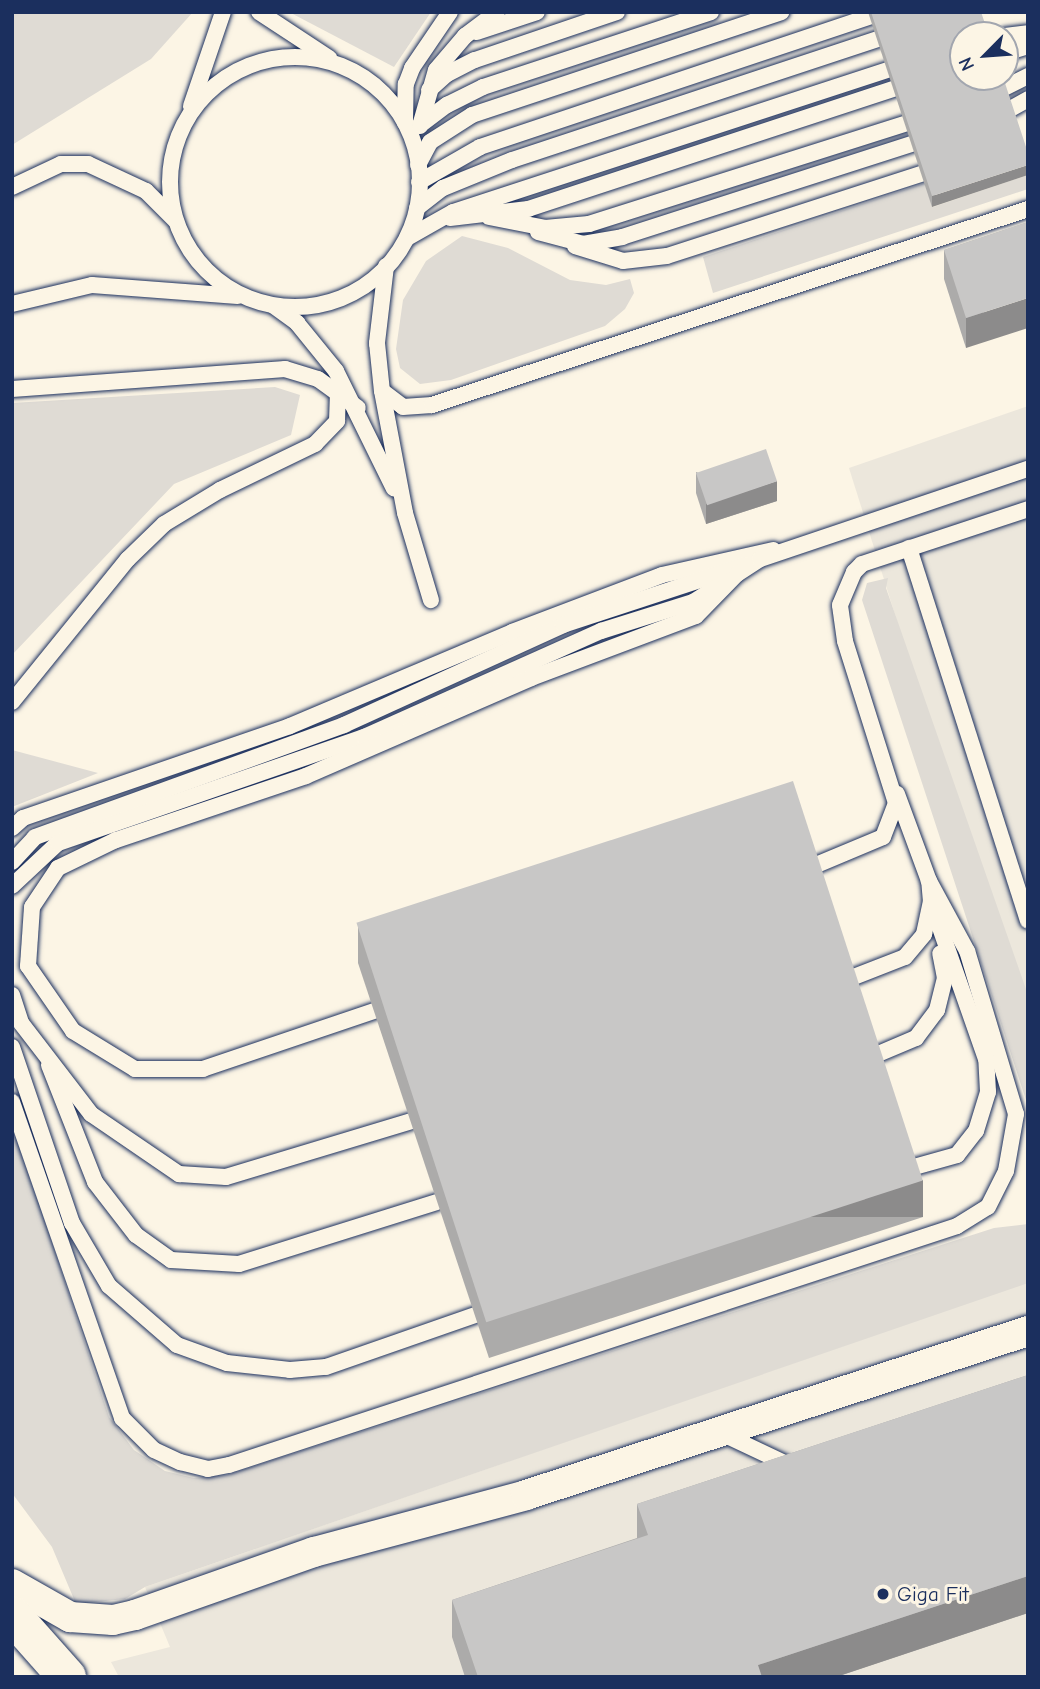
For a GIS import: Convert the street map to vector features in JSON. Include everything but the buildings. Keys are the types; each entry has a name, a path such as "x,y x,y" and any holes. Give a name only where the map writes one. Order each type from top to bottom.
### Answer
{"main road":[{"path":"12,1615 67,1677"}],"street":[{"path":"12,1584 70,1617 113,1620 314,1552 526,1495 1028,1331"}],"lane":[{"path":"176,221 170,180 172,158 223,12"},
{"path":"259,12 380,91 412,124"},
{"path":"12,304 92,285 246,297 272,305 307,306 342,297 386,267 405,239 416,208 419,182 406,84 412,68 450,12"},
{"path":"412,124 436,70 465,36 497,12"},
{"path":"465,36 537,12"},
{"path":"429,90 447,75 475,60 617,12"},
{"path":"412,124 483,87 711,12"},
{"path":"418,165 430,142 472,115 781,12"},
{"path":"419,182 480,147 883,12"},
{"path":"416,208 443,188 512,160 913,28"},
{"path":"186,119 212,87 247,66 307,57 346,68"},
{"path":"405,239 437,218 925,59"},
{"path":"967,103 1004,91 1028,76"},
{"path":"437,218 489,217 554,201 928,78"},
{"path":"974,124 1011,112 1028,99"},
{"path":"519,225 566,228 613,218 942,111"},
{"path":"566,242 622,237 949,132"},
{"path":"489,217 624,261 667,256 958,161"},
{"path":"12,187 61,164 88,164 146,191 176,221 203,266 246,297"},
{"path":"382,391 403,407 432,405 1028,209"},
{"path":"386,267 377,343 382,391 405,513 431,600"},
{"path":"272,305 297,323 323,351 358,408 405,513"},
{"path":"12,389 259,369 301,373 338,391 358,408"},
{"path":"12,702 128,559 164,524 220,490 315,444 337,421 338,391"},
{"path":"12,862 35,837 344,725 563,625 1028,469"},
{"path":"12,1102 122,1418 154,1450 180,1462 208,1469 229,1465 957,1226 988,1207 1006,1171 1016,1114 967,951 929,881 895,790 845,641 840,605 862,564 1028,509"},
{"path":"12,828 23,818 290,726 512,632 662,575 742,553 796,547"},
{"path":"909,548 1028,920"},
{"path":"12,886 58,843 363,737 601,631 693,602 760,559"},
{"path":"374,1011 204,1069 135,1069 73,1031 28,966 32,907 58,868 116,840 306,776 531,678 696,616 737,574"},
{"path":"809,868 883,837 896,803 895,790"},
{"path":"871,1057 916,1038 937,1010 945,978 929,881"},
{"path":"846,980 905,957 924,934 931,902"},
{"path":"907,1169 957,1155 976,1131 988,1092 986,1059 931,902"},
{"path":"12,995 21,1023 49,1065 90,1114 142,1153 179,1174 204,1179 226,1177 411,1121"},
{"path":"12,1047 72,1223 109,1286 177,1345 227,1363 290,1370 326,1367 475,1315"},
{"path":"49,1065 95,1182 136,1235 171,1260 239,1264 437,1202"},
{"path":"715,1435 794,1467 807,1463"}],"shaded area":[{"path":"12,12 193,12 151,59 12,145"},
{"path":"289,12 431,12 394,67"},
{"path":"1028,175 1028,189 713,293 703,257 925,183 933,207"},
{"path":"462,236 508,248 570,280 606,285 630,279 634,293 625,309 605,326 451,380 420,384 400,368 396,349 403,300 426,261"},
{"path":"275,387 300,395 291,435 174,484 12,655 12,403"},
{"path":"1028,406 1028,1038 849,468"},
{"path":"888,578 886,588 1028,995 1028,1106 862,600 867,583"},
{"path":"12,750 98,773 12,807"},
{"path":"12,1120 109,1417 134,1450 165,1471 194,1478 227,1475 994,1228 1028,1224 1028,1283 145,1587 125,1599 76,1604 52,1547 12,1493"},
{"path":"1028,1282 1028,1677 119,1677 111,1662 170,1647 145,1587"}],"place":[{"name":"Giga Fit","path":"883,1594"}]}
